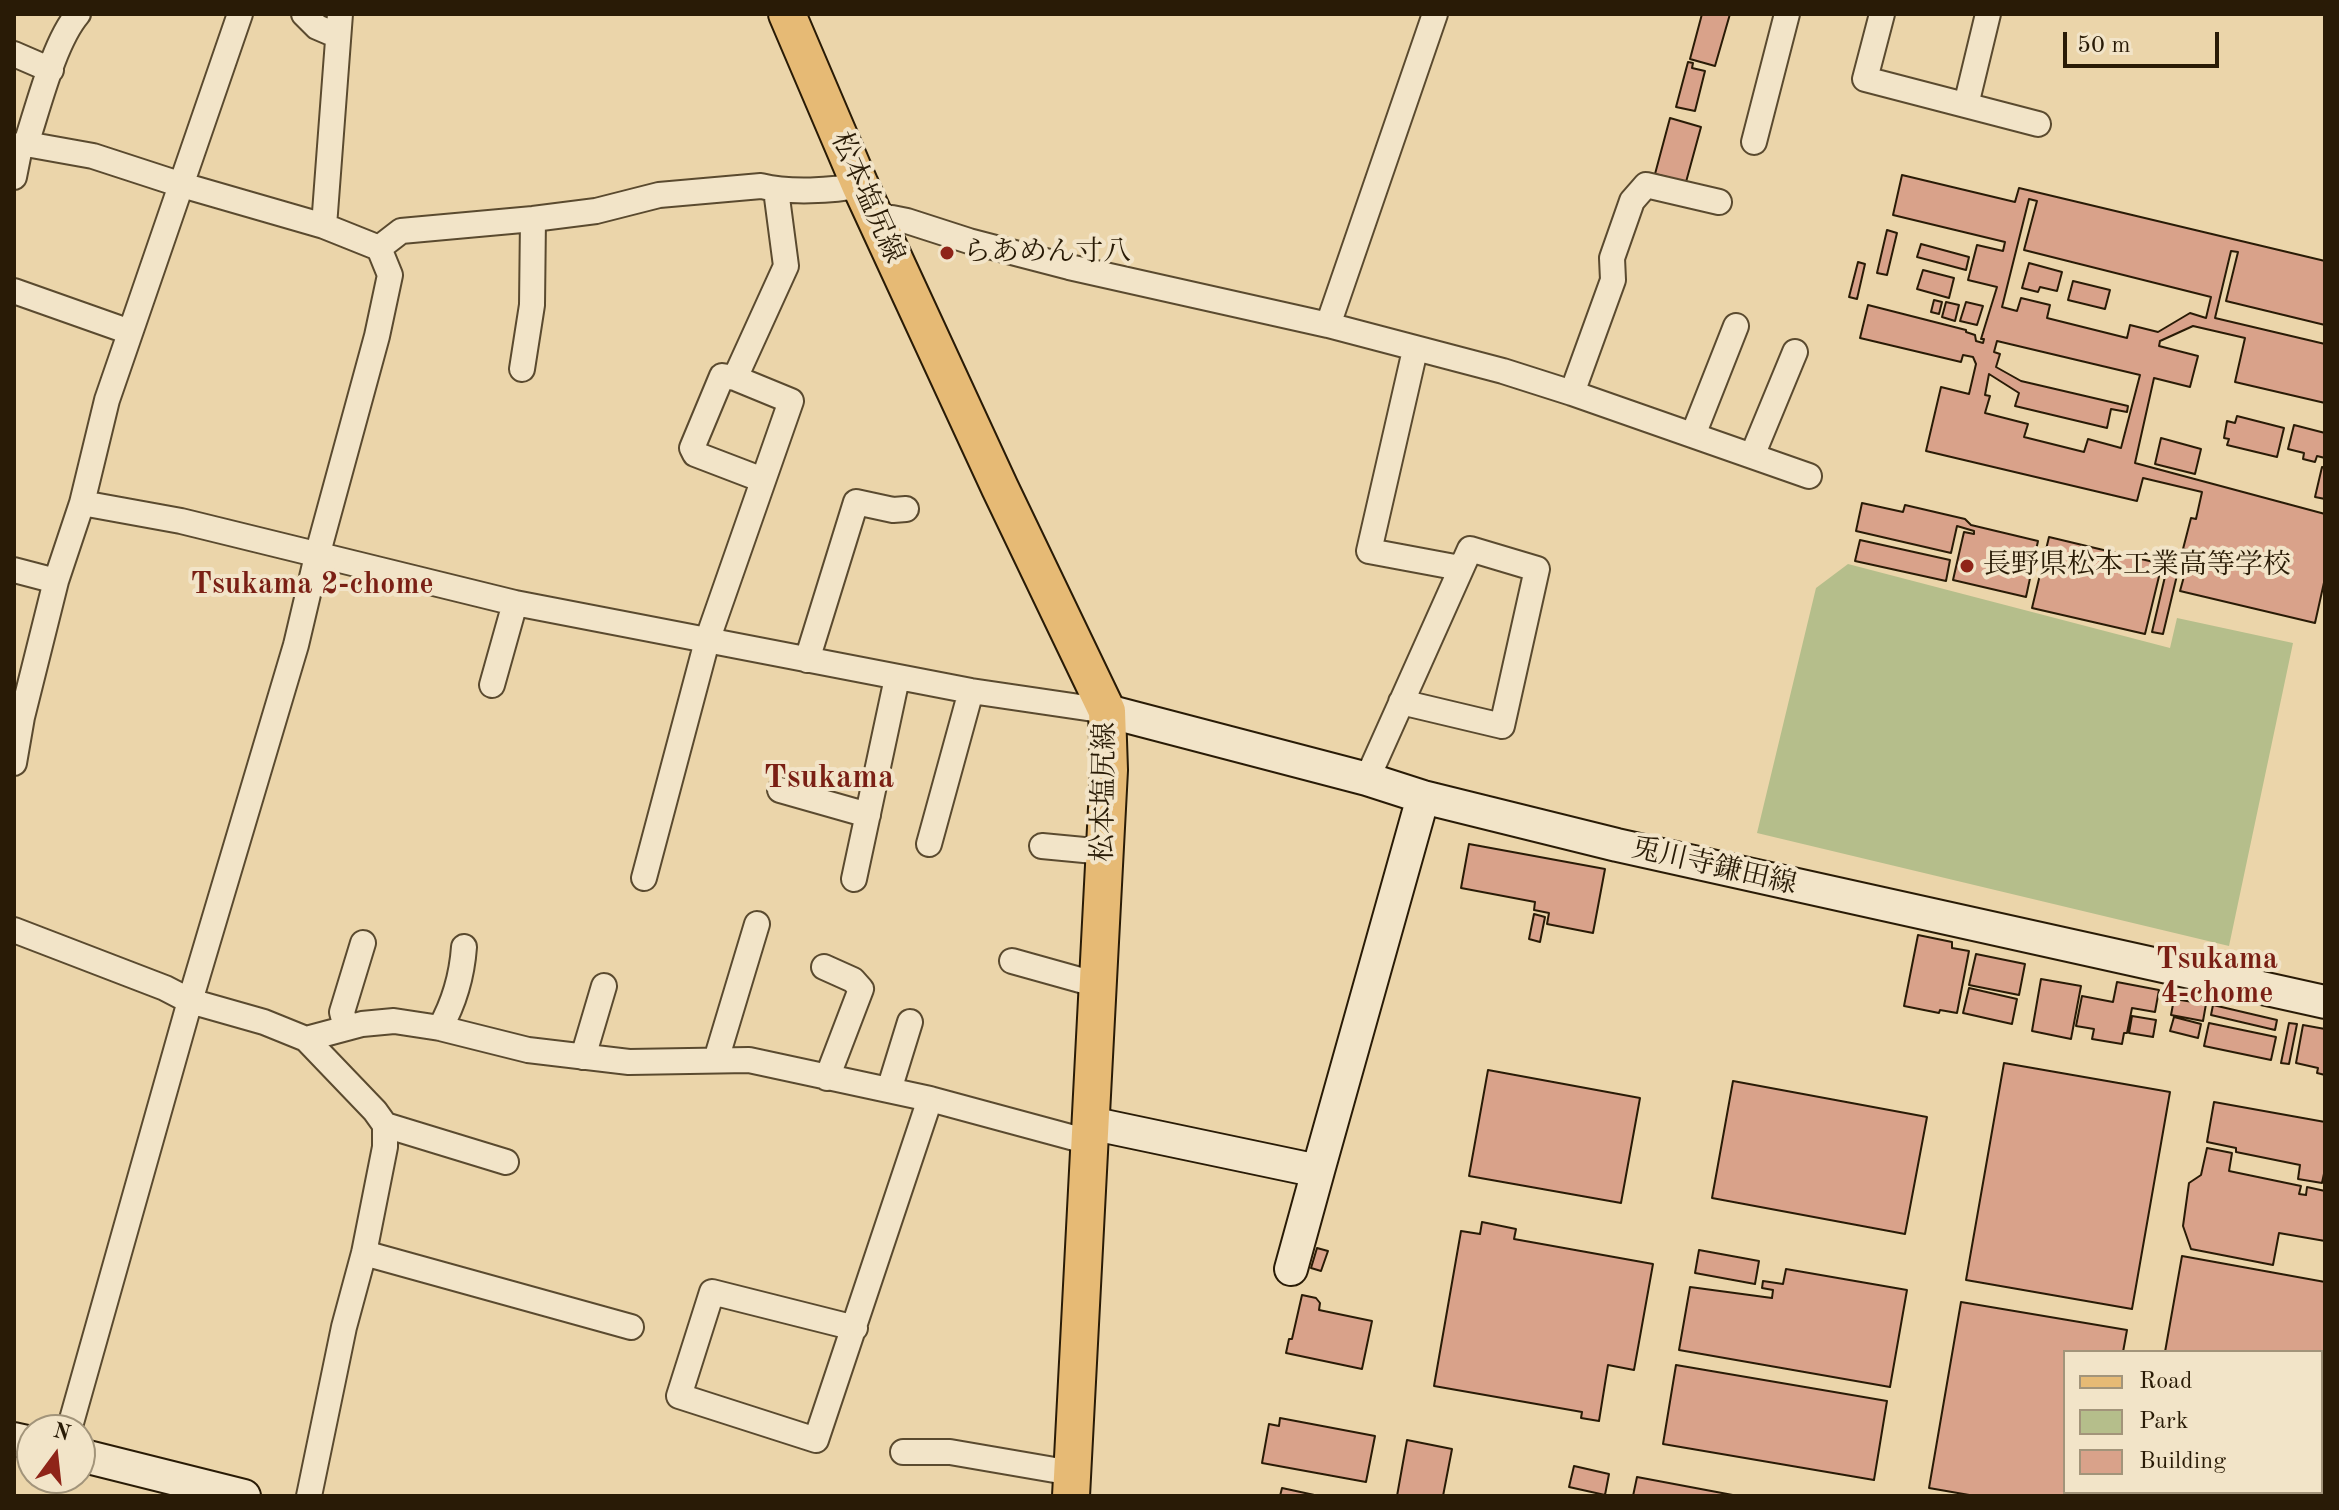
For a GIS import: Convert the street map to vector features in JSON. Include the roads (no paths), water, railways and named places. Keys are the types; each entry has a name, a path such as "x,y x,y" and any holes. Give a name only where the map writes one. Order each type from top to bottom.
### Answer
{"main road":[{"name":"松本塩尻線","path":"787,14 860,185 1012,515 1107,711 1109,770 1071,1485"},
{"name":"兎川寺鎌田線","path":"1107,711 1367,779 1423,797 1762,879 2325,1002"},
{"path":"1291,1269 1423,797"},
{"path":"1090,1133 1318,1171"},
{"path":"96,1459 244,1496"}],"street":[{"path":"14,177 20,146 71,22 78,14"},
{"path":"14,763 22,717 56,581 82,503 107,400 240,14"},
{"path":"304,14 317,27 339,25 324,226"},
{"path":"1328,325 1435,14"},
{"path":"1754,142 1787,14"},
{"path":"1882,14 1865,79 2038,124"},
{"path":"1966,105 1988,14"},
{"path":"14,54 51,70"},
{"path":"20,146 93,156 324,226 379,248 390,275 377,336 296,645 190,1001 74,1414"},
{"path":"379,248 401,231 596,211 659,195 761,186 776,190 860,185"},
{"path":"1572,393 1613,280 1612,258 1632,201 1646,185 1719,202"},
{"path":"735,378 786,266 776,190"},
{"path":"878,223 892,218 907,221 1069,267 1328,325 1503,371 1809,476"},
{"path":"522,369 532,305 533,219"},
{"path":"14,291 130,332"},
{"path":"1693,435 1736,326"},
{"path":"1415,350 1369,551 1460,568"},
{"path":"1752,456 1795,352"},
{"path":"644,878 707,641 791,401 735,378 722,376 692,448 695,454 763,480"},
{"path":"807,660 856,502 893,510 906,509"},
{"path":"82,503 181,521 515,603 897,678 1107,711"},
{"path":"1367,779 1460,568 1470,549 1537,569 1502,726 1401,702"},
{"path":"14,570 56,581"},
{"path":"492,685 515,603"},
{"path":"854,879 897,678"},
{"path":"940,833 971,691"},
{"path":"795,787 868,815"},
{"path":"1042,846 1105,852"},
{"path":"716,1060 757,924"},
{"path":"14,930 165,988 190,1001 264,1022 306,1039 385,1125 385,1147 364,1253 344,1327 309,1496"},
{"path":"346,1028 342,1012 363,943"},
{"path":"440,1028 462,969 464,947"},
{"path":"1012,961 1098,985"},
{"path":"824,967 853,980 861,989 827,1078"},
{"path":"583,1057 604,986"},
{"path":"306,1039 346,1028 394,1021 440,1028 528,1050 583,1057 629,1062 749,1060 1090,1133"},
{"path":"889,1090 910,1022"},
{"path":"855,1328 712,1292 679,1396 816,1440 855,1328 930,1099"},
{"path":"385,1125 506,1162"},
{"path":"364,1253 631,1327"},
{"path":"903,1452 950,1452 1071,1485"}],"place":[{"name":"らあめん寸八","path":"947,253"},
{"name":"長野県松本工業高等学校","path":"1967,566"}],"district":[{"name":"Tsukama 2-chome","path":"312,585"},
{"name":"Tsukama","path":"829,779"},
{"name":"Tsukama 4-chome","path":"2217,977"}]}
